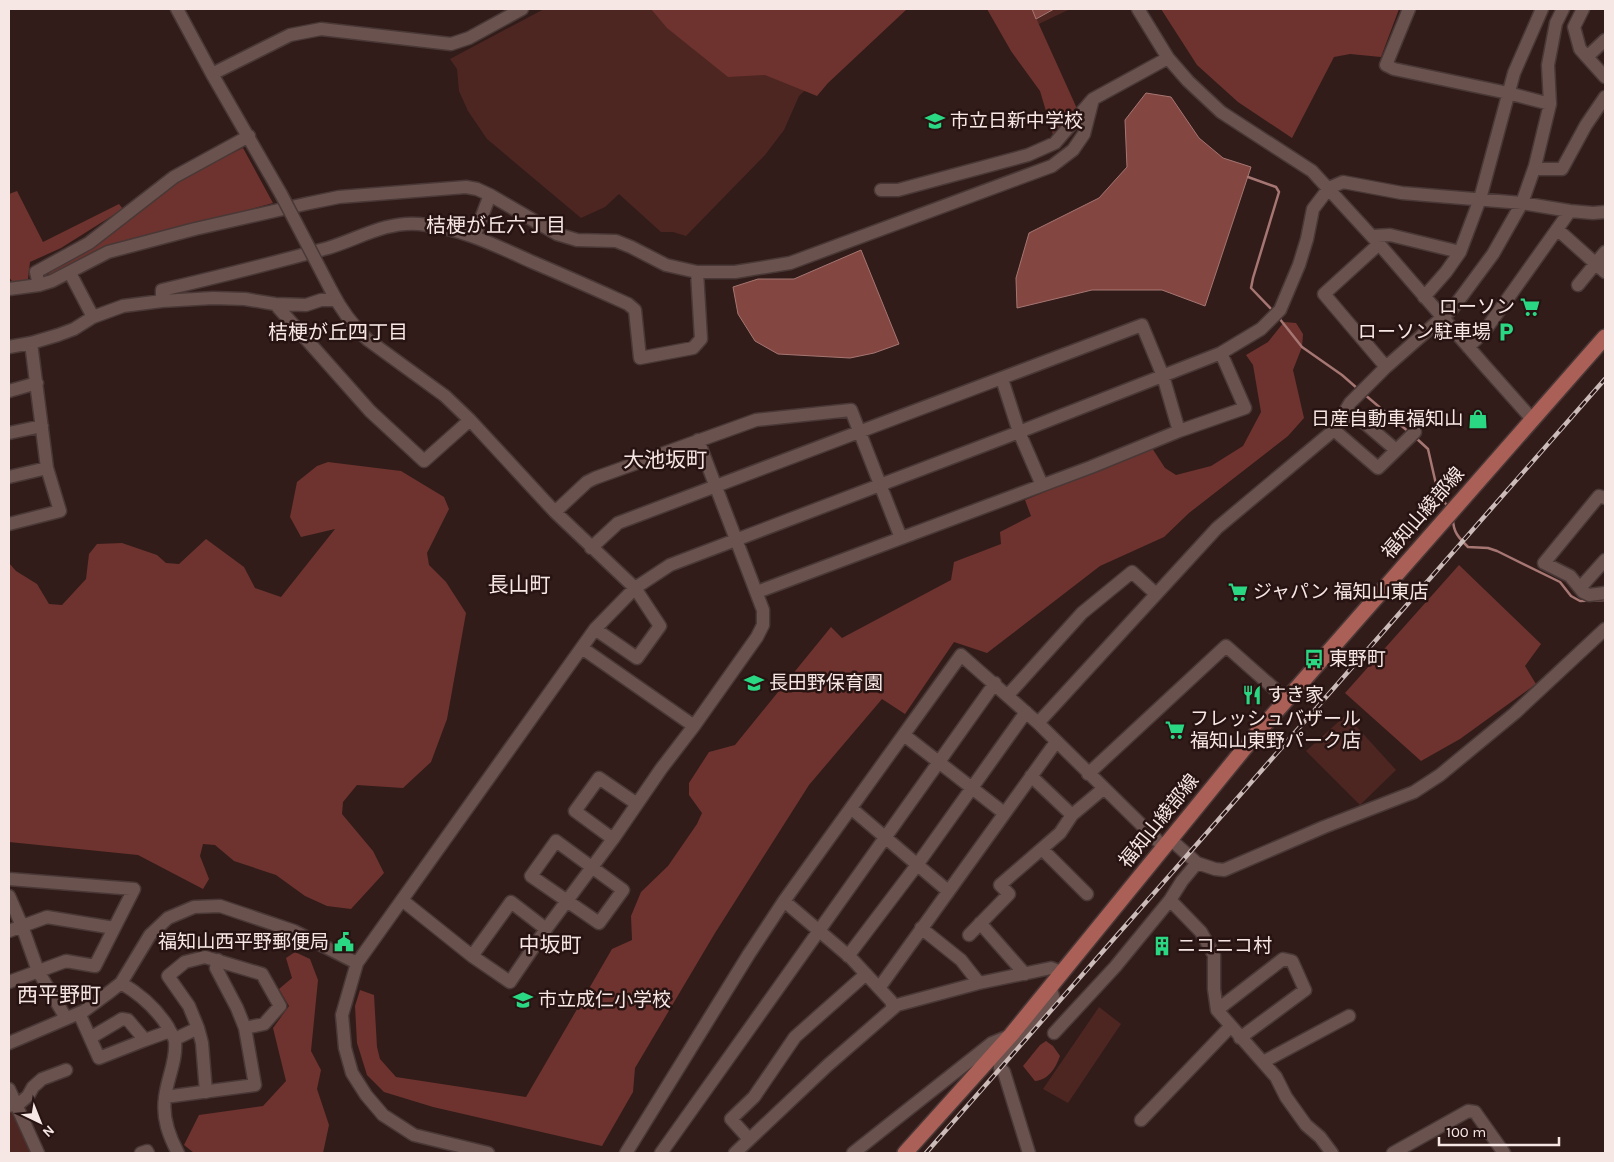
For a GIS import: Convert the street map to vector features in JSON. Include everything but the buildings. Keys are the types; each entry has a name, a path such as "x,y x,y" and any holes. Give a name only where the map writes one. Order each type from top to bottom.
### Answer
{"main road":[{"name":"福知山綾部線","path":"905,1153 1011,1035 1204,796 1286,699 1605,336"}],"street":[{"path":"178,9 212,74 281,194 333,295 348,320 368,340 445,396 470,420 555,512 635,588 660,626 637,658 596,629"},
{"path":"212,74 290,35 321,29 451,44 469,38 522,9"},
{"path":"1138,9 1168,58 1188,81 1221,112 1312,171 1376,240 1532,419"},
{"path":"1409,9 1386,65 1394,69 1508,93 1550,104"},
{"path":"1424,297 1446,272 1460,252 1480,199 1514,72 1542,9"},
{"path":"1038,723 1217,528 1337,424 1350,403 1386,367 1453,308 1493,254 1522,203 1534,169 1550,104 1548,65 1556,23 1563,9"},
{"path":"1583,9 1574,27 1580,49 1605,78"},
{"path":"1587,57 1605,40"},
{"path":"882,190 898,190 1028,155 1055,142 1092,100 1168,58"},
{"path":"1534,169 1562,169 1586,125 1605,97"},
{"path":"9,289 39,285 70,273 108,252 195,229 339,197 466,187 478,189 490,195 557,234 577,240 616,241 666,265 697,272 735,272 790,263 1052,166 1073,150 1084,134 1092,100"},
{"path":"39,285 36,272 89,243 174,177 249,136"},
{"path":"488,1153 414,1135 383,1115 366,1095 352,1073 345,1048 342,1015 357,963 596,629 635,588 670,564 1019,432 1221,353 1261,329 1280,310 1299,264 1313,210 1329,188 1343,182 1402,193 1522,203 1570,211 1605,212"},
{"path":"474,237 490,195"},
{"path":"1468,347 1484,332 1570,211"},
{"path":"162,301 162,290 334,246 376,229 397,224 435,226 474,237 628,304 634,310 640,358 693,348 701,339 697,272"},
{"path":"1557,229 1600,268"},
{"path":"1386,367 1324,294 1376,240 1390,236 1460,252"},
{"path":"1578,285 1600,268 1605,252"},
{"path":"70,273 93,317"},
{"path":"9,347 31,343 74,329 93,317 123,306 162,301 245,299 275,304 306,305 333,295"},
{"path":"275,304 370,411 424,461 470,420"},
{"path":"591,548 618,523 1142,325 1162,376 1179,431"},
{"path":"9,524 60,510 47,468 31,343"},
{"path":"757,592 1091,467 1179,431 1245,408 1221,353"},
{"path":"1002,379 1019,432 1042,485"},
{"path":"9,391 36,383"},
{"path":"555,512 587,482 595,478 756,420 851,410 902,538"},
{"path":"1337,424 1360,418 1396,450"},
{"path":"1337,424 1378,468 1415,432"},
{"path":"9,433 42,426"},
{"path":"402,900 472,956 510,982 546,929 613,839 661,769 757,637 763,625 763,610 698,440"},
{"path":"9,477 47,468"},
{"path":"1605,498 1599,496 1544,562 1570,576 1589,595 1605,593"},
{"path":"1580,588 1605,560"},
{"path":"1008,695 1082,613 1132,572 1156,594"},
{"path":"626,1153 784,901 961,655 1038,723 1103,789 1167,843 1197,863 1224,870 1324,827 1414,792 1440,775 1478,745 1605,629"},
{"path":"1088,774 1226,646 1286,699"},
{"path":"582,648 694,726"},
{"path":"661,1153 995,684"},
{"path":"848,956 917,865 1026,712"},
{"path":"904,735 1004,814"},
{"path":"879,988 1056,742"},
{"path":"1031,776 1072,815"},
{"path":"613,839 575,811 599,778 637,804"},
{"path":"969,935 1009,894 1000,885 1060,833 1072,815 1103,789"},
{"path":"852,809 948,891"},
{"path":"556,841 592,867 623,890 599,923 531,876 556,841"},
{"path":"1042,849 1088,894"},
{"path":"1054,1033 1115,967 1170,900 1182,881 1197,863"},
{"path":"9,879 134,889 95,966 66,961 9,982"},
{"path":"9,896 38,971 66,1018"},
{"path":"1170,900 1201,932 1214,955 1214,989 1217,1010 1276,1077 1286,1097 1306,1125 1320,1137 1332,1153"},
{"path":"784,901 848,956 879,988 890,1001 893,1008"},
{"path":"472,956 511,902 546,929"},
{"path":"9,1043 84,1011 121,983 150,935 168,918 194,907 220,906 294,931 357,963"},
{"path":"9,931 47,917 114,928"},
{"path":"980,924 1025,974"},
{"path":"921,928 961,960 979,983"},
{"path":"206,1092 202,1043 198,1028 189,1006 168,976 185,962 205,957 262,974 280,1006 264,1024 245,1028"},
{"path":"1217,1010 1283,959 1292,961 1305,990 1240,1038"},
{"path":"165,1097 255,1085 245,1028 237,1008 216,968 218,960"},
{"path":"735,1153 828,1065 897,1005 979,983 1051,968 1061,972"},
{"path":"750,1139 731,1119 754,1097 795,1037 866,974"},
{"path":"121,983 151,1005 173,1035 175,1055 165,1097 165,1120 170,1138 178,1153"},
{"path":"1029,1153 1004,1072 1000,1068 1000,1060 1053,996 1050,986"},
{"path":"79,1013 99,1058 145,1040 198,1028"},
{"path":"1262,1062 1349,1016"},
{"path":"90,1038 122,1019 128,1020 145,1040"},
{"path":"1141,1120 1230,1027"},
{"path":"853,1153 992,1043 1011,1035"},
{"path":"12,1105 21,1102 28,1096 42,1079 66,1070"},
{"path":"9,1089 12,1105 36,1145 38,1153"},
{"path":"1392,1153 1468,1112 1476,1112 1504,1153"},
{"path":"141,1153 147,1151 148,1153"}],"shaded area":[{"path":"544,9 891,9 799,96 784,130 765,155 686,236 673,232 661,232 619,194 605,207 581,218 487,139 468,111 459,91 457,69 450,59"},
{"path":"651,9 907,9 828,83 817,96 765,75 728,77 667,28"},
{"path":"987,9 1032,9 1079,113 1054,138 1040,91 1011,51"},
{"path":"998,9 1070,9 1014,36"},
{"path":"1032,9 1054,9 1036,19"},
{"path":"1161,9 1399,9 1381,57 1350,54 1334,57 1292,138 1238,102 1197,65"},
{"path":"1146,93 1171,97 1199,138 1223,158 1251,167 1205,306 1162,290 1092,290 1017,308 1016,278 1029,233 1099,198 1127,167 1125,120"},
{"path":"243,148 273,203 90,254 49,275 47,270 181,178"},
{"path":"17,191 43,242 119,204 123,209 61,248 30,262 28,279 14,284 9,277 9,194"},
{"path":"861,250 899,344 874,353 850,358 778,354 755,341 738,314 733,287 758,279 794,279"},
{"path":"1284,322 1296,323 1303,334 1302,347 1293,370 1304,418 1288,436 1189,513 1164,537 1100,566 987,653 954,642 905,714 882,699 809,785 715,933 635,1068 633,1092 602,1146 433,1107 384,1092 367,1075 357,1043 355,1006 360,990 374,995 377,1047 380,1059 396,1077 526,1097 612,949 632,940 631,916 641,892 668,866 697,824 702,813 689,795 689,783 709,752 735,745 831,627 842,638 951,580 954,562 1001,544 1000,532 1031,516 1025,500 1152,448 1165,468 1176,475 1211,466 1243,446 1261,412 1253,365 1246,355 1268,342"},
{"path":"328,462 401,471 444,497 449,509 427,553 429,565 446,582 466,613 447,719 431,762 403,788 357,785 343,802 342,814 373,851 384,873 351,909 327,906 305,896 276,875 234,861 215,845 203,844 200,856 209,879 203,889 138,855 9,842 9,563 16,571 37,584 49,604 62,605 86,579 89,554 97,544 122,543 157,555 166,563 179,564 206,539 244,567 255,588 281,597 335,529 301,537 290,517 297,482 317,466"},
{"path":"1459,565 1541,644 1525,666 1536,684 1460,739 1421,761 1345,693"},
{"path":"1346,715 1396,770 1360,805 1306,751"},
{"path":"295,952 310,959 318,980 311,1051 321,1070 317,1089 329,1125 323,1153 194,1153 184,1145 199,1115 263,1106 286,1081 273,1028 289,1006 279,989 292,978 286,958"},
{"path":"1099,1007 1121,1024 1068,1103 1043,1089"},
{"path":"1046,1041 1053,1046 1060,1056 1048,1076 1035,1081 1023,1066 1040,1045"},
{"path":"13,1111 32,1153 9,1153 9,1112"}],"waterway":[{"path":"1248,177 1276,187 1279,192 1251,288 1274,312"},
{"path":"1279,318 1302,347 1342,375 1358,389"},
{"path":"1364,394 1410,433"},
{"path":"1416,438 1428,449 1438,493 1448,507"},
{"path":"1453,519 1457,534 1468,547 1488,548 1497,551 1560,582 1571,596 1580,601 1605,600"}],"railway":[{"path":"926,1153 1605,379"}],"place":[{"name":"市立日新中学校","path":"935,121"},
{"name":"ローソン","path":"1530,307"},
{"name":"ローソン駐車場","path":"1506,332"},
{"name":"日産自動車福知山","path":"1478,419"},
{"name":"ジャパン 福知山東店","path":"1238,592"},
{"name":"東野町","path":"1314,659"},
{"name":"長田野保育園","path":"754,683"},
{"name":"すき家","path":"1252,695"},
{"name":"フレッシュバザール 福知山東野パーク店","path":"1175,730"},
{"name":"福知山西平野郵便局","path":"344,942"},
{"name":"ニコニコ村","path":"1162,946"},
{"name":"市立成仁小学校","path":"523,1000"}],"district":[{"name":"桔梗が丘六丁目","path":"496,225"},
{"name":"桔梗が丘四丁目","path":"338,332"},
{"name":"大池坂町","path":"665,460"},
{"name":"長山町","path":"519,585"},
{"name":"中坂町","path":"550,945"},
{"name":"西平野町","path":"59,995"}]}
